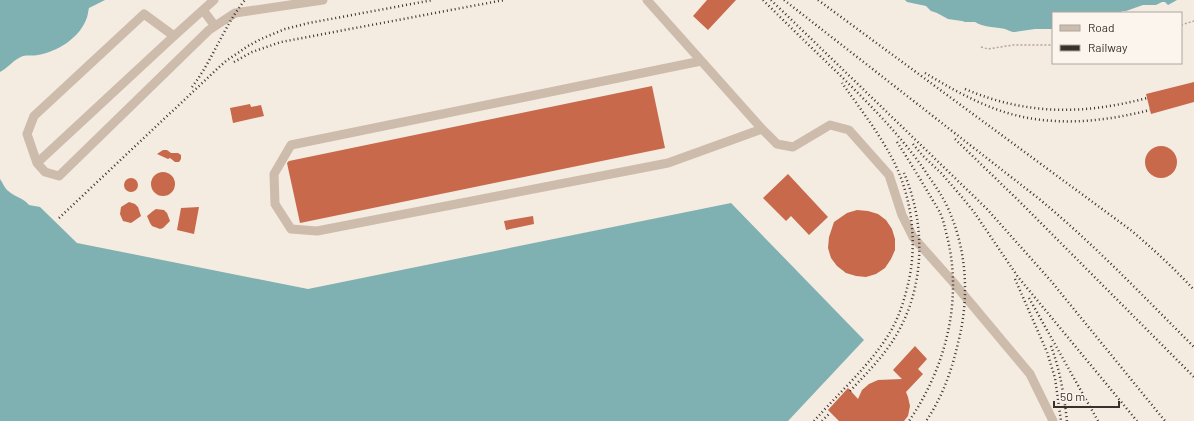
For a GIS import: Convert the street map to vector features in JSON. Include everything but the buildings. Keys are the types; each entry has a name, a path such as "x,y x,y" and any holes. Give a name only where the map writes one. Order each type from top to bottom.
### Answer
{"lane":[{"path":"37,163 214,0"},
{"path":"174,36 144,14 34,116 27,134 37,163 45,172 59,176 209,30 235,13 323,0"},
{"path":"647,0 777,144 793,147 830,125 849,130 890,175 902,215 913,237 1030,374 1053,421"},
{"path":"203,10 215,26"},
{"path":"701,61 291,145 274,174 275,204 291,229 317,231 668,163 762,129"}],"path":[{"path":"1182,25 1194,21"},
{"path":"981,47 988,49 1013,45 1052,45"}],"water":[{"path":"0,0 105,0 89,8 87,18 82,27 73,38 66,43 53,51 20,57 0,72"},
{"path":"905,0 1177,0 1168,5 1165,2 1162,2 1156,5 1143,5 1122,12 1052,12 1052,29 1035,29 1015,32 985,26 975,22 948,19 931,11 926,6 907,2"},
{"path":"0,179 6,189 10,192 29,205 40,207 77,243 308,289 731,203 864,340 788,421 0,421"}],"railway":[{"path":"192,87 206,66 230,21 245,0"},
{"path":"59,218 217,69 248,46 285,29 309,23 433,0"},
{"path":"234,62 252,52 281,42 504,0"},
{"path":"763,0 854,89 895,133 914,156 935,186 946,204 953,220 962,255 964,272 965,290 962,326 956,353 946,384 926,421"},
{"path":"771,0 987,209 1051,281 1165,421"},
{"path":"784,0 1038,198 1099,252 1194,347"},
{"path":"818,0 1132,231 1194,290"},
{"path":"925,73 958,92 993,108 1032,119 1052,121 1091,120 1111,118 1150,110"},
{"path":"814,421 873,357 889,334 899,315 904,301 911,267 913,241 911,216 901,178 882,141 842,83"},
{"path":"965,89 988,98 1010,104 1055,110 1100,107 1123,104 1147,98"},
{"path":"955,139 1020,202 1194,377"},
{"path":"897,142 937,207 942,218 947,236 953,284 952,308 942,356 922,400 909,421"},
{"path":"913,144 942,174 974,212 1018,277 1137,421"},
{"path":"850,391 892,342 903,323 911,302 919,259 919,237 916,215 904,173"},
{"path":"1015,279 1047,352 1055,378 1061,421"},
{"path":"1029,298 1098,421"},
{"path":"1051,346 1057,364 1067,421"},
{"path":"822,421 830,413"}]}
